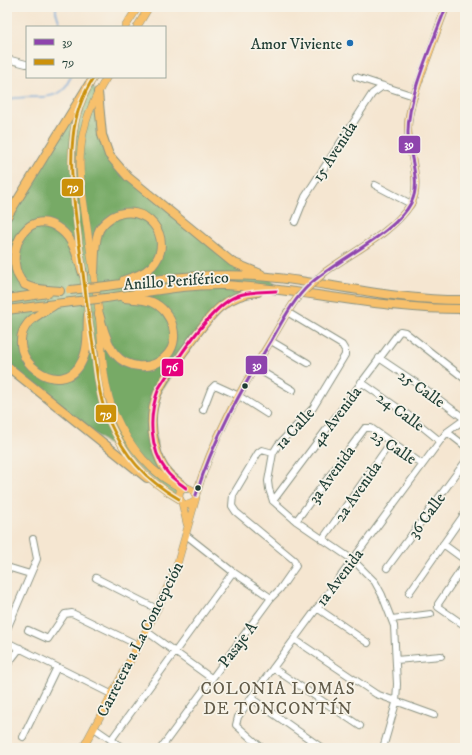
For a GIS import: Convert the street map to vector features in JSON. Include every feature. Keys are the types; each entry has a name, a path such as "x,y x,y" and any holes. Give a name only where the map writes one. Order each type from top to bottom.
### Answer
{"highway":[{"path":"7,217 91,80"},
{"path":"98,92 102,135 109,155 128,177 232,262 269,277"},
{"path":"94,273 96,241 102,226 118,214 128,212 138,213 147,218 154,224 160,236 160,251 157,260 142,274 110,285"},
{"path":"60,291 35,289 24,285 14,278 8,267 7,257 8,248 18,231 26,226 36,223 44,223 58,228 72,244 83,274"},
{"name":"Anillo Periférico","path":"7,300 60,291 193,275 229,274 269,277 404,297 440,300 465,300"},
{"name":"Anillo Periférico","path":"7,310 106,298 183,286 204,285 280,291 411,308 465,309"},
{"path":"186,488 167,472 157,452 152,435 151,417 153,402 159,388 210,317 220,306 236,296 280,291"},
{"path":"99,314 114,353 123,362 136,367 154,365 165,358 173,345 174,332 167,314 160,307 151,302 116,296"},
{"path":"56,304 28,323 20,338 20,350 23,359 29,368 48,377 67,376 76,370 82,362 86,350 88,315"},
{"path":"7,366 147,478"}],"main road":[{"path":"126,26 138,7"},
{"path":"138,26 149,7"},
{"path":"180,501 179,493 203,472 225,421 254,367 297,298 310,284 325,272 379,235 403,215 411,204 415,191 415,178 408,127 414,96 446,7"},
{"path":"91,80 76,118 73,136 71,174 88,315 101,396 108,418 130,457 147,478 159,488 188,505 195,499 193,490 172,484 158,474 136,452 123,432 108,395 104,376 99,314 80,177 80,154 86,124 98,92 106,78"},
{"name":"Carretera a La Concepción","path":"83,748 176,572 203,472"},
{"name":"Carretera a La Concepción","path":"180,501 188,526"}],"street":[{"path":"7,59 26,64"},
{"path":"356,77 414,96"},
{"name":"15 Avenida","path":"295,222 305,197 372,94 383,86"},
{"path":"375,186 411,204"},
{"name":"1a Calle","path":"271,598 280,589 296,566 296,562 236,512 232,500 258,453 262,450 273,453 278,445 313,408 345,355 345,350 342,345 287,312"},
{"name":"4a Avenida","path":"273,501 400,331 405,332 465,379"},
{"path":"271,341 308,363"},
{"name":"25 Calle","path":"379,358 424,388 465,419"},
{"path":"254,367 293,390"},
{"name":"24 Calle","path":"361,382 408,415 440,441"},
{"path":"203,410 211,389 215,385 239,396 268,414"},
{"name":"1a Avenida","path":"262,748 236,725 238,716 422,464 447,432 465,419"},
{"name":"23 Calle","path":"365,428 371,428 422,464"},
{"name":"3a Avenida","path":"296,521 365,428"},
{"path":"447,432 465,446"},
{"name":"2a Avenida","path":"322,540 391,442"},
{"path":"273,453 268,481 273,501 296,521 353,560 375,582 392,619 394,626 396,660 396,703 383,748"},
{"name":"36 Calle","path":"388,568 465,462"},
{"path":"408,593 465,513"},
{"path":"186,535 233,572 271,598"},
{"path":"7,628 37,559 34,539"},
{"path":"443,544 465,560"},
{"path":"465,564 438,604 438,607 457,622 461,623 465,621"},
{"path":"7,567 30,574"},
{"path":"111,740 233,572"},
{"path":"96,578 157,609"},
{"name":"Pasaje A","path":"161,748 271,598"},
{"path":"316,608 368,644"},
{"path":"28,630 48,639 65,614 72,613 138,645"},
{"path":"392,619 431,614"},
{"path":"146,631 176,651 211,678"},
{"path":"294,639 376,694 396,703 434,715"},
{"path":"7,642 111,694"},
{"path":"7,665 20,648"},
{"path":"396,660 442,656"},
{"path":"23,737 57,667"},
{"path":"272,668 360,726"},
{"path":"251,698 322,748"},
{"path":"94,728 124,748"}],"green space":[{"path":"89,84 98,92 109,155 128,177 232,262 269,277 280,291 245,294 210,317 153,402 157,452 184,489 179,499 7,366 7,217"}],"waterway":[{"path":"56,7 61,26"},
{"path":"7,100 13,98 44,97 57,94 64,89 70,78"}],"transit line":[{"name":"39","path":"196,495 219,435 249,378 293,304 304,290 321,275 379,236 392,225 411,203 414,195 415,178 408,134 409,120 416,87 446,7"},
{"name":"79","path":"93,78 83,98 76,121 73,137 72,164 73,190 79,243 100,392 108,419 114,432 129,455 146,475 179,499"},
{"name":"76","path":"186,488 167,472 161,463 154,442 152,431 153,409 159,388 194,336 216,311 237,296 246,293 276,291"}],"place":[{"name":"Amor Viviente","path":"350,43"}],"district":[{"name":"COLONIA LOMAS DE TONCONTÍN","path":"278,698"}]}
